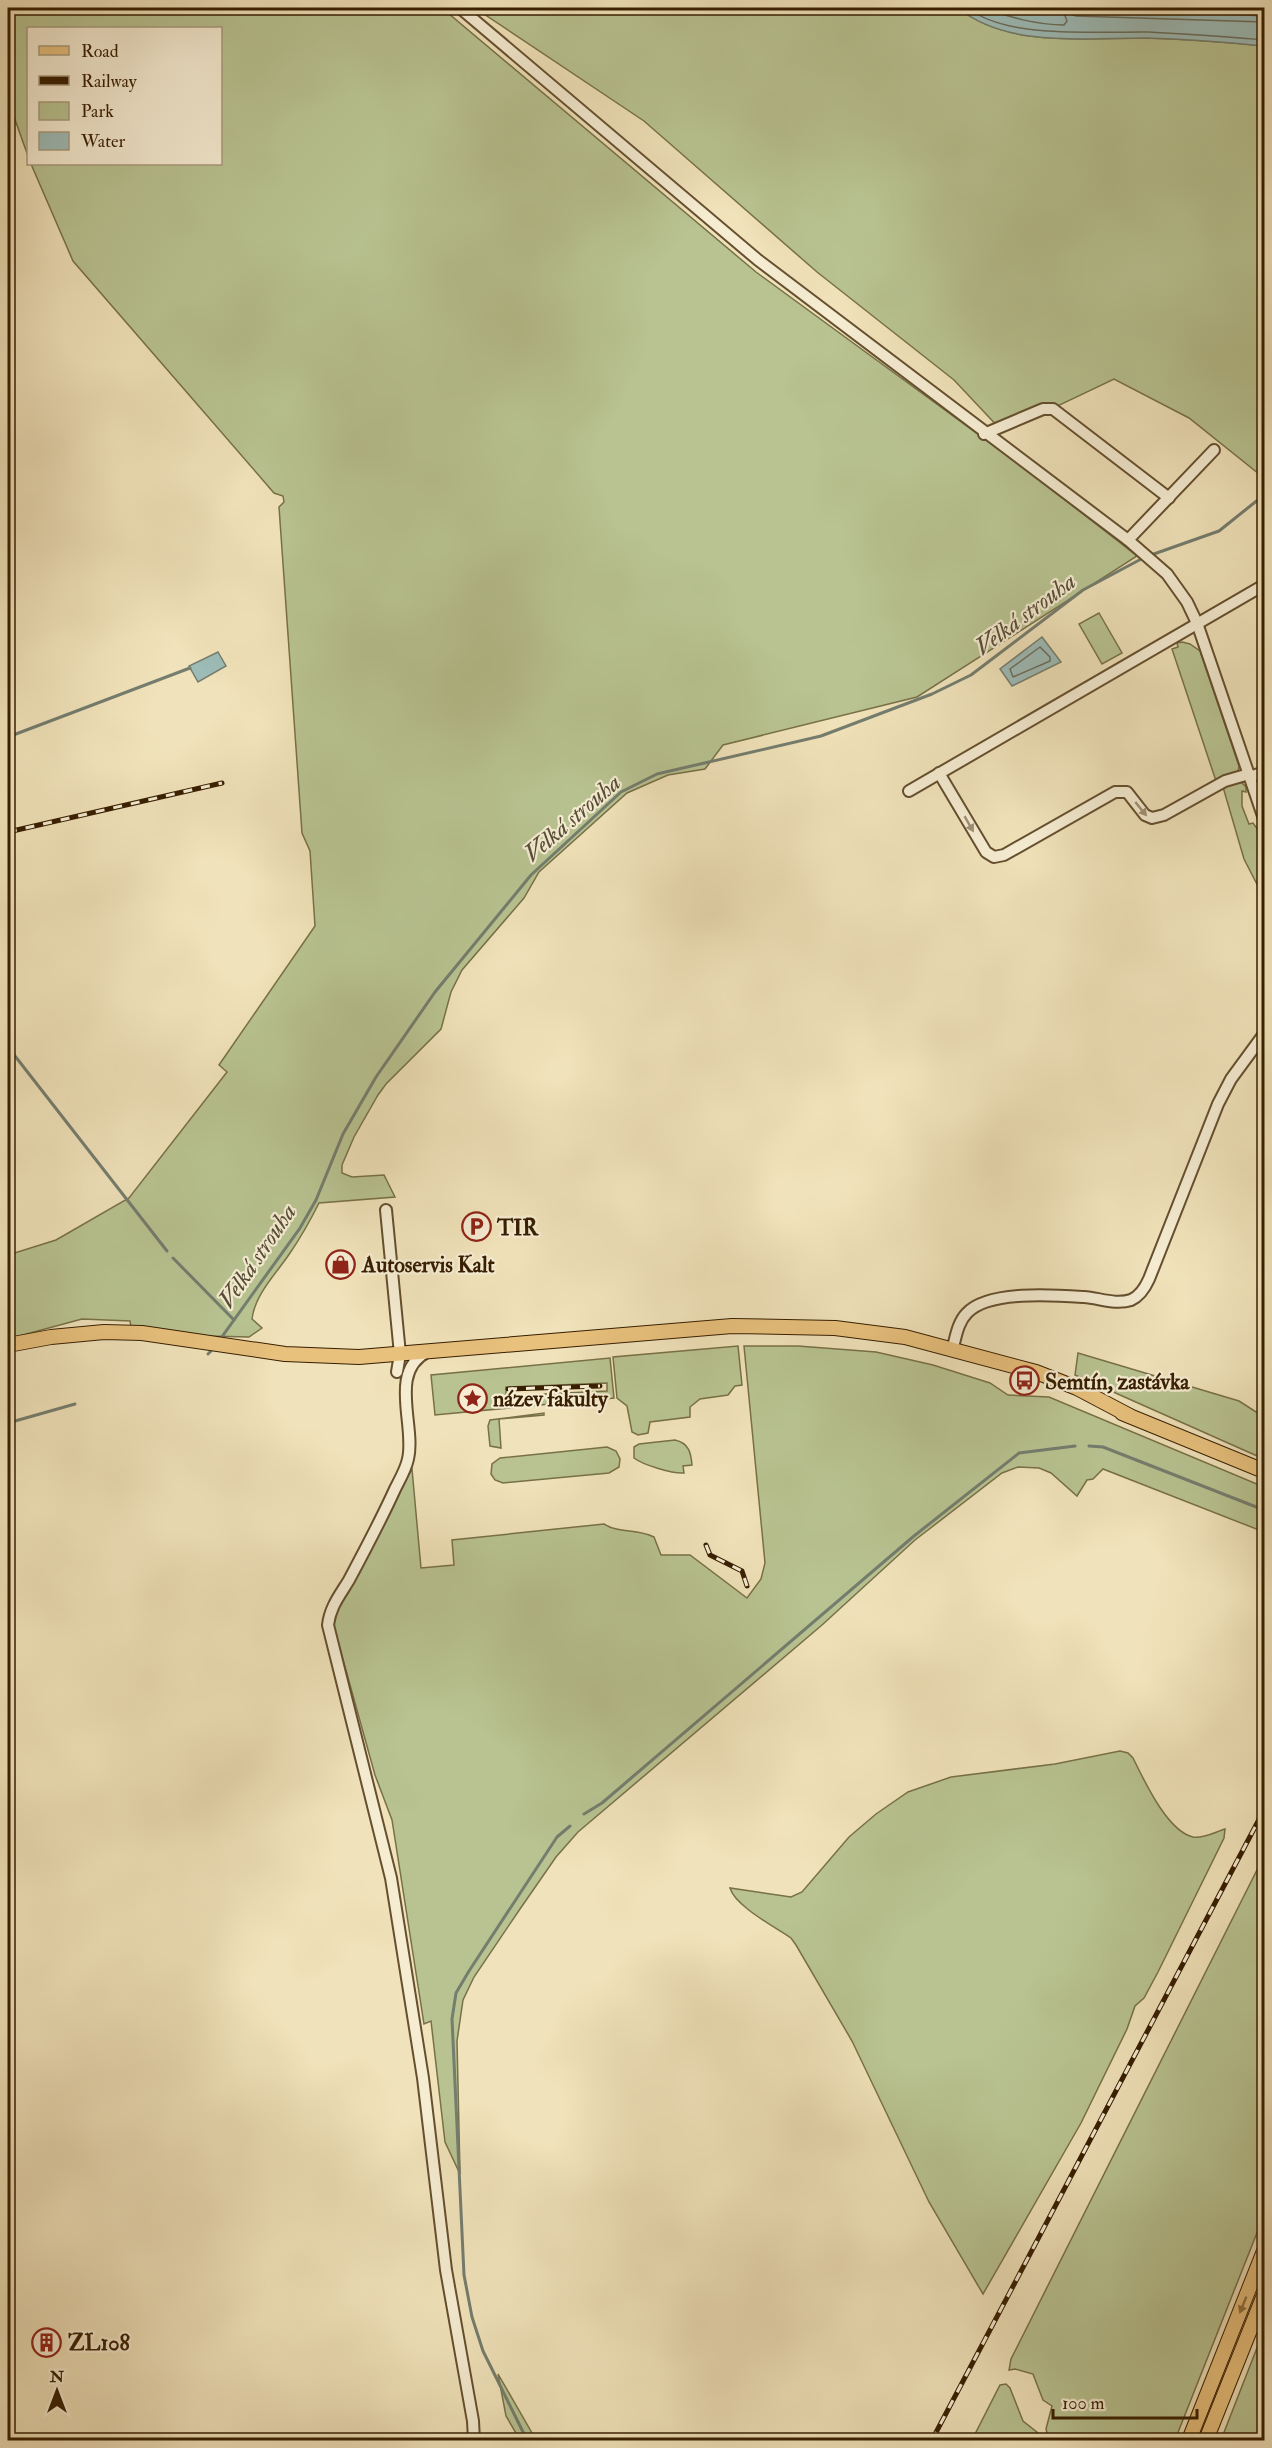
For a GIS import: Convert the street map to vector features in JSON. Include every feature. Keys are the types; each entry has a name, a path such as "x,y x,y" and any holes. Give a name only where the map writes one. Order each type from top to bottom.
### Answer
{"main road":[{"path":"8,1345 51,1337 104,1332 164,1335 235,1348 316,1357 375,1357 753,1325 868,1331 953,1347 1061,1381 1130,1416 1264,1471"},
{"path":"1189,2440 1264,2251"},
{"path":"1206,2440 1264,2295"}],"street":[{"path":"460,8 758,260 1154,562 1180,590 1197,623 1264,819"},
{"path":"984,434 1050,408 1169,498"},
{"path":"1128,540 1214,450"},
{"path":"909,791 1264,585"},
{"path":"939,773 986,852 994,857 1004,855 1115,792 1127,792 1145,815 1158,818 1225,781 1264,772"},
{"path":"953,1347 964,1316 974,1307 987,1301 1065,1296 1119,1302 1138,1296 1149,1279 1223,1094 1264,1034"},
{"path":"386,1210 400,1354 397,1372"},
{"path":"427,1352 417,1358 409,1371 406,1402 409,1452 406,1465 384,1514 335,1601 328,1625 391,1878 423,2078 446,2270 473,2421 474,2440"},
{"path":"400,1354 409,1371"},
{"path":"375,1357 390,1363 397,1372 406,1402"}],"green space":[{"path":"8,8 442,8 756,272 1027,470 1137,556 917,697 723,745 705,769 668,775 627,793 539,872 524,898 462,970 451,992 441,1029 386,1084 378,1095 354,1137 342,1165 342,1173 352,1177 384,1175 395,1197 319,1203 298,1241 257,1301 252,1319 262,1328 249,1337 209,1336 131,1327 130,1321 82,1319 8,1339 8,1255 56,1240 129,1198 227,1072 219,1065 315,926 310,851 302,833 279,507 284,502 283,496 274,493 73,261 31,165 222,165 222,27 27,27 27,153 8,100"},
{"path":"475,8 871,8 875,10 958,8 978,21 1000,30 1023,35 1073,39 1175,39 1264,46 1264,478 1189,418 1114,379 1003,432 954,380 817,272 644,121"},
{"path":"1047,8 1264,8 1264,16 1159,11 1120,13"},
{"path":"1099,613 1122,653 1102,664 1079,624"},
{"path":"1182,642 1200,651 1239,766 1238,772 1216,781 1172,649 1178,647 1177,643"},
{"path":"1241,782 1246,787 1246,792 1242,791 1242,806 1249,824 1253,823 1258,831 1264,849 1264,898 1244,859 1223,787"},
{"path":"738,1346 742,1385 735,1386 728,1395 700,1399 690,1407 690,1417 650,1422 648,1433 638,1435 632,1432 627,1406 617,1398 613,1357"},
{"path":"744,1346 798,1346 876,1352 933,1365 990,1383 1008,1395 1049,1397 1264,1487 1264,1532 1103,1469 1093,1479 1087,1480 1077,1496 1051,1473 1039,1468 1018,1467 1002,1473 915,1540 822,1625 578,1832 556,1857 474,1977 463,2000 457,2041 460,2174 445,2142 431,2021 424,2024 392,1820 375,1775 332,1620 412,1469 421,1568 454,1565 452,1540 604,1524 616,1529 654,1537 661,1555 690,1555 747,1598 761,1579 765,1563"},
{"path":"1078,1353 1239,1401 1264,1417 1264,1459 1075,1375"},
{"path":"610,1358 614,1398 435,1415 431,1375","holes":["607,1383 607,1391 544,1394 542,1398 521,1401 520,1396 506,1397 506,1387"]},
{"path":"544,1413 544,1415 499,1419 501,1448 490,1446 488,1426 490,1420"},
{"path":"675,1440 683,1443 690,1453 692,1465 683,1466 684,1473 658,1468 634,1458 634,1447 639,1444"},
{"path":"607,1447 616,1451 620,1459 619,1467 609,1473 503,1483 495,1480 491,1474 492,1464 500,1458"},
{"path":"1120,1751 1128,1753 1133,1758 1157,1804 1183,1833 1197,1837 1225,1829 1224,1838 1158,1972 1144,1998 1135,2006 1127,2029 1081,2123 983,2294 929,2202 852,2041 796,1945 791,1938 747,1909 733,1895 730,1888 791,1897 802,1892 849,1837 876,1814 908,1792 951,1777 1055,1764"},
{"path":"1264,1856 1264,2215 1175,2440 1049,2440 1046,2429 1052,2406 1043,2400 1033,2374 1015,2369 1009,2370 1011,2359"},
{"path":"1264,2330 1264,2440 1221,2440"},
{"path":"498,2374 536,2440 520,2440 506,2416"},
{"path":"1006,2384 1010,2388 1023,2421 1047,2440 972,2440 1000,2385"}],"water":[{"path":"958,8 1047,8 1120,13 1159,11 1264,16 1264,46 1175,39 1073,39 1023,35 1000,30 978,21"},
{"path":"1042,637 1061,662 1012,686 1000,669"},
{"path":"218,652 226,666 198,682 189,666"}],"waterway":[{"name":"Velká strouha","path":"1151,555 1219,531 1264,495"},
{"name":"Velká strouha","path":"221,1338 300,1228 316,1200 343,1134 376,1077 435,992 531,875 621,792 657,774 821,736 932,694 971,675 1083,590 1145,557"},
{"path":"8,737 190,668"},
{"path":"8,1047 167,1251"},
{"path":"173,1258 234,1320"},
{"name":"Velká strouha","path":"208,1354 211,1351"},
{"name":"Velká strouha","path":"8,1423 75,1404"},
{"path":"584,1814 602,1803 914,1536 1019,1453 1075,1446"},
{"path":"1089,1446 1103,1447 1264,1510"},
{"path":"527,2440 483,2351 472,2317 464,2275 452,2019 456,1993 469,1971 557,1837 570,1826"}],"railway":[{"path":"8,832 222,783"},
{"path":"508,1389 600,1386"},
{"path":"706,1545 710,1555 742,1571 747,1586"},
{"path":"932,2440 1264,1810"}],"place":[{"name":"TIR","path":"476,1227"},
{"name":"Autoservis Kalt","path":"341,1264"},
{"name":"Semtín, zastávka","path":"1024,1381"},
{"name":"název fakulty","path":"472,1398"},
{"name":"ZL108","path":"47,2342"}]}
